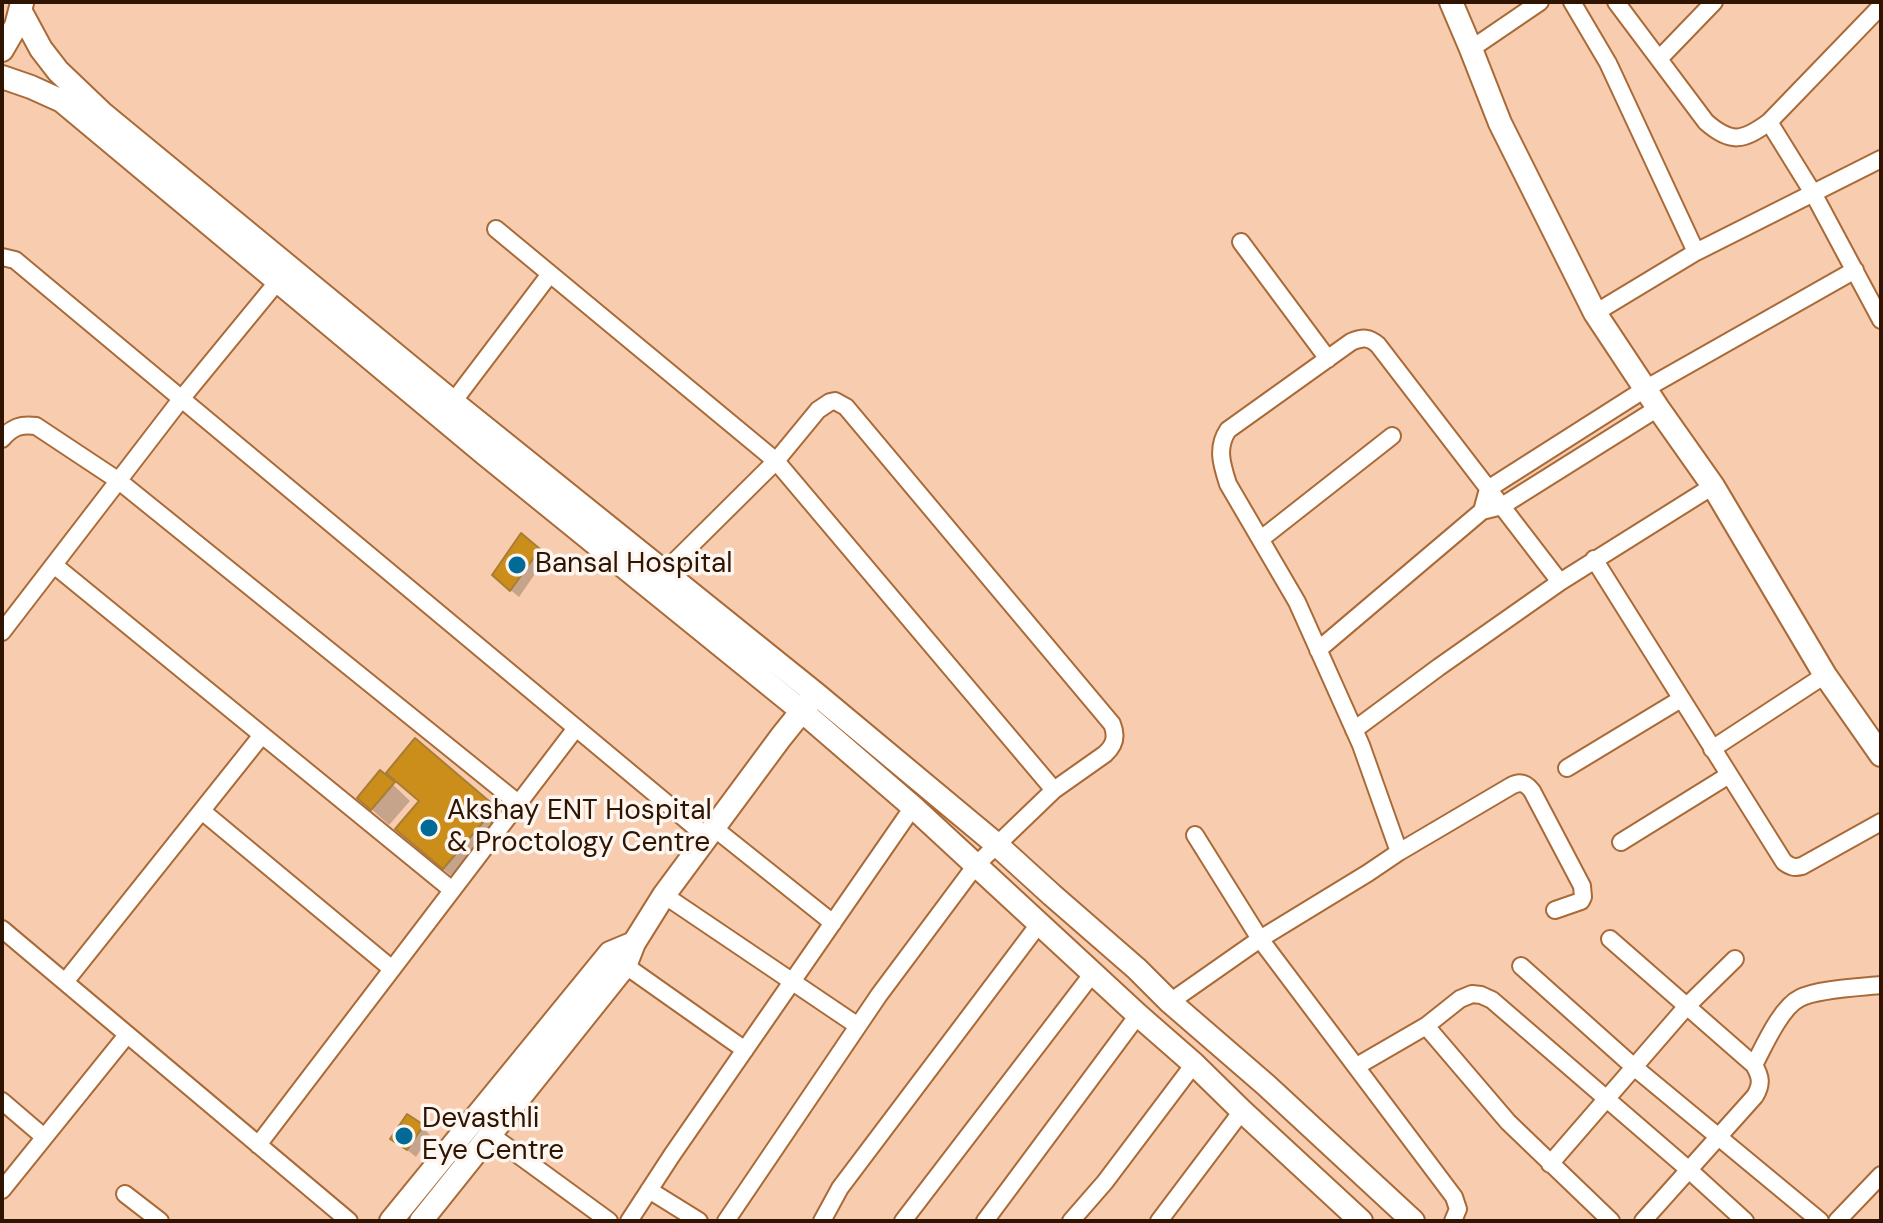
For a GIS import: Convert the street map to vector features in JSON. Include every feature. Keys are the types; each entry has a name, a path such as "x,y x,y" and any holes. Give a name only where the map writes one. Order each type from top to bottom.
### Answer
{"street":[{"path":"1451,2 1500,123 1595,313 1713,486 1825,675 1881,755"},
{"path":"1471,49 1540,2"},
{"path":"1572,2 1608,63 1696,252"},
{"path":"1616,2 1706,122 1727,137 1738,138 1751,136 1769,122 1881,6"},
{"path":"1659,59 1714,2"},
{"path":"2,50 10,39 22,7"},
{"path":"22,7 41,49 58,71 102,113 663,573 809,703 913,807 1194,1064 1351,1218"},
{"path":"2,77 62,101 552,509 996,844 1413,1221"},
{"path":"1769,122 1813,193 1881,320"},
{"path":"1595,313 1696,252 1881,159"},
{"path":"496,229 776,461 1054,790"},
{"path":"1241,242 1328,359"},
{"path":"2,257 15,260 576,728 833,923"},
{"path":"1482,511 1488,489 1645,389 1855,270"},
{"path":"453,402 550,274"},
{"path":"2,632 182,398 278,281"},
{"path":"1394,855 1354,730 1297,602 1228,484 1220,450 1222,438 1228,430 1351,342 1371,339 1560,582"},
{"path":"663,573 776,461 818,410 835,401 846,407 1112,724 1115,734 1112,747 1054,790 976,865 858,1026 726,1221"},
{"path":"1318,650 1482,511 1502,506 1658,408"},
{"path":"2,439 13,428 36,426 119,481 518,803"},
{"path":"1261,539 1392,436"},
{"path":"1354,730 1560,582 1713,486"},
{"path":"1594,559 1780,856 1790,866 1802,866 1881,822"},
{"path":"54,565 452,890"},
{"path":"1712,749 1825,675"},
{"path":"1567,768 1681,699"},
{"path":"391,1221 634,943 664,895 809,703"},
{"path":"258,1145 576,728"},
{"path":"65,982 262,735"},
{"path":"1621,842 1729,775"},
{"path":"1170,1002 1260,939 1394,855 1519,783 1532,791 1583,892 1581,901 1555,910"},
{"path":"629,1221 913,807"},
{"path":"202,811 392,969"},
{"path":"1195,835 1260,939 1454,1197 1458,1209 1453,1221"},
{"path":"664,895 858,1026"},
{"path":"822,1221 840,1188 1039,924"},
{"path":"2,929 349,1221"},
{"path":"1610,939 1754,1065 1760,1074 1759,1088 1744,1109 1643,1221"},
{"path":"618,959 745,1050"},
{"path":"421,1221 491,1135 618,959"},
{"path":"1550,1164 1687,1006 1735,959"},
{"path":"1521,966 1634,1067 1820,1221"},
{"path":"903,1221 1093,973"},
{"path":"1754,1065 1782,1016 1800,998 1815,993 1881,985"},
{"path":"1357,1066 1426,1026 1460,999 1472,994 1481,995 1492,1000 1745,1221"},
{"path":"985,1221 1138,1015"},
{"path":"1426,1026 1508,1122 1611,1221"},
{"path":"2,1190 127,1035"},
{"path":"1071,1221 1105,1182 1194,1064"},
{"path":"2,1101 44,1137"},
{"path":"1159,1221 1242,1111"},
{"path":"491,1135 609,1221"},
{"path":"1837,1221 1881,1175"},
{"path":"649,1190 699,1221"},
{"path":"125,1194 160,1221"}],"building":[{"path":"521,533 540,549 510,591 492,575"},
{"path":"415,738 496,807 443,869 395,829 419,801 386,773"},
{"path":"380,770 395,782 371,810 357,798"},
{"path":"407,1114 424,1125 407,1150 390,1139"}],"place":[{"name":"Bansal Hospital","path":"517,565"},
{"name":"Akshay ENT Hospital & Proctology Centre","path":"429,828"},
{"name":"Devasthli Eye Centre","path":"404,1136"}]}
